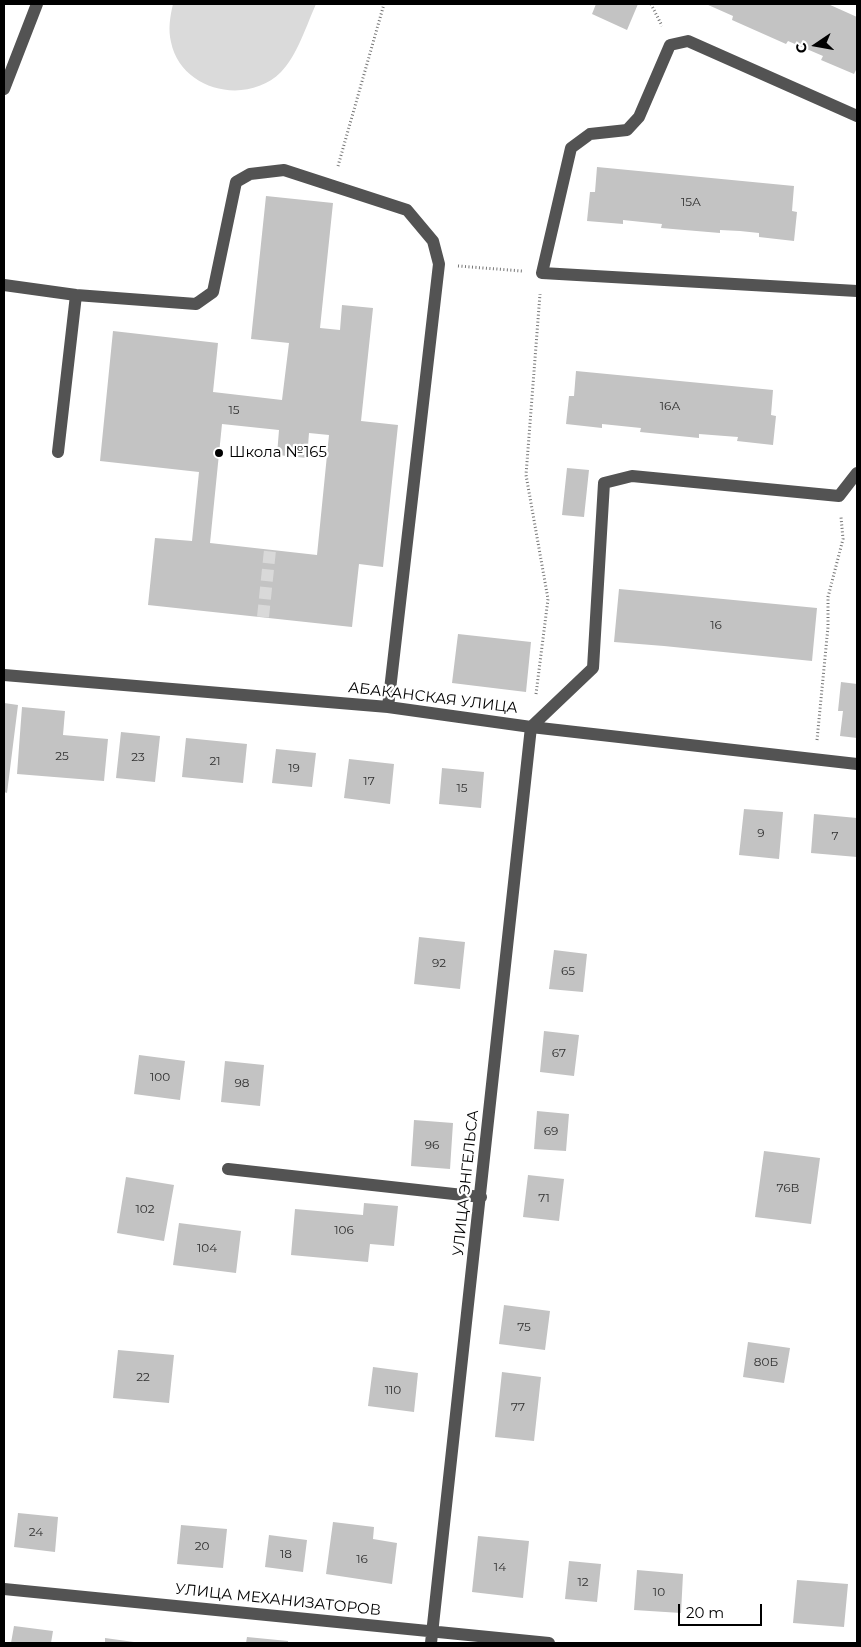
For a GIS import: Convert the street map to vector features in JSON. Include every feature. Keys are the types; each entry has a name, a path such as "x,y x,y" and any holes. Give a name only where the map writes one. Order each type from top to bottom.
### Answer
{"street":[{"path":"4,89 38,4"},
{"path":"857,116 688,41 670,45 639,117 626,130 590,134 571,148 542,273 857,291"},
{"path":"4,284 76,296 196,304 214,292 236,182 250,174 284,170 407,210 433,241 439,264 388,706"},
{"path":"58,452 76,296"},
{"path":"531,727 593,668 604,483 632,476 839,496 857,473"},
{"name":"АБАКАНСКАЯ УЛИЦА","path":"4,675 388,706 531,727 857,764"},
{"name":"УЛИЦА ЭНГЕЛЬСА","path":"432,1638 531,727"},
{"path":"228,1169 481,1197"},
{"name":"УЛИЦА МЕХАНИЗАТОРОВ","path":"4,1589 432,1638 549,1643"}],"path":[{"path":"333,186 384,4"},
{"path":"439,264 542,273 526,476 548,599 531,727"},
{"path":"816,758 828,627 828,597 843,539 839,496"}],"shaded area":[{"path":"173,4 316,4 297,49 281,72 267,82 251,89 234,90 217,88 201,82 188,72 177,59 171,42 170,32"}],"building":[{"path":"596,4 638,4 627,30 592,14"},
{"path":"706,4 828,4 857,17 857,71 854,74 821,60 823,56 788,41 786,44 732,20 733,16"},
{"path":"597,167 794,186 792,211 797,212 794,241 759,237 759,233 740,231 720,230 720,233 661,228 662,224 623,220 623,224 587,221 590,192 595,192"},
{"path":"266,196 333,203 320,328 340,330 342,305 373,308 361,421 398,425 383,567 359,564 352,627 148,605 155,538 192,541 199,472 100,461 113,331 218,343 213,392 282,400 289,343 251,339","holes":["222,424 279,430 277,455 307,458 309,433 329,435 317,555 210,543"]},
{"path":"576,371 773,390 771,415 776,416 773,445 737,441 738,437 699,434 699,438 640,432 641,428 602,424 602,428 566,424 569,396 574,396"},
{"path":"567,468 589,470 584,517 562,515"},
{"path":"619,589 817,608 812,661 614,642"},
{"path":"458,634 531,642 526,692 452,683"},
{"path":"841,682 857,684 857,738 840,736 843,711 838,711"},
{"path":"4,703 18,705 7,793 4,792"},
{"path":"22,707 65,711 63,735 108,739 104,781 17,774"},
{"path":"121,732 160,736 155,782 116,778"},
{"path":"186,738 247,744 243,783 182,777"},
{"path":"276,749 316,753 312,787 272,783"},
{"path":"349,759 394,764 390,804 344,798"},
{"path":"442,768 484,772 481,808 439,804"},
{"path":"744,809 783,812 779,859 739,855"},
{"path":"814,814 857,818 857,857 811,853"},
{"path":"419,937 465,942 460,989 414,984"},
{"path":"554,950 587,954 583,992 549,989"},
{"path":"544,1031 579,1035 574,1076 540,1072"},
{"path":"139,1055 185,1061 180,1100 134,1094"},
{"path":"225,1061 264,1065 260,1106 221,1102"},
{"path":"537,1111 569,1114 566,1151 534,1149"},
{"path":"414,1120 453,1123 450,1169 411,1166"},
{"path":"764,1151 820,1158 811,1224 755,1217"},
{"path":"528,1175 564,1179 559,1221 523,1217"},
{"path":"126,1177 174,1185 164,1241 117,1233"},
{"path":"364,1203 398,1206 394,1246 370,1244 368,1262 291,1255 295,1209 363,1215"},
{"path":"179,1223 241,1231 236,1273 173,1265"},
{"path":"504,1305 550,1311 545,1350 499,1344"},
{"path":"748,1342 790,1348 784,1383 743,1377"},
{"path":"118,1350 174,1355 169,1403 113,1398"},
{"path":"373,1367 418,1373 414,1412 368,1406"},
{"path":"502,1372 541,1377 534,1441 495,1437"},
{"path":"18,1513 58,1517 55,1552 14,1547"},
{"path":"333,1522 374,1527 373,1539 397,1543 392,1584 326,1574"},
{"path":"181,1525 227,1529 223,1568 177,1564"},
{"path":"269,1535 307,1540 303,1572 265,1567"},
{"path":"478,1536 529,1541 523,1598 472,1592"},
{"path":"569,1561 601,1564 597,1602 565,1599"},
{"path":"637,1570 683,1574 681,1613 634,1610"},
{"path":"797,1580 848,1584 844,1627 793,1623"},
{"path":"14,1626 53,1631 51,1643 11,1643"},
{"path":"247,1637 288,1641 288,1643 246,1643"},
{"path":"105,1638 134,1642 134,1643 105,1643"}],"tunnel":[{"path":"263,617 270,550"}],"place":[{"name":"Школа №165","path":"219,453"}]}
